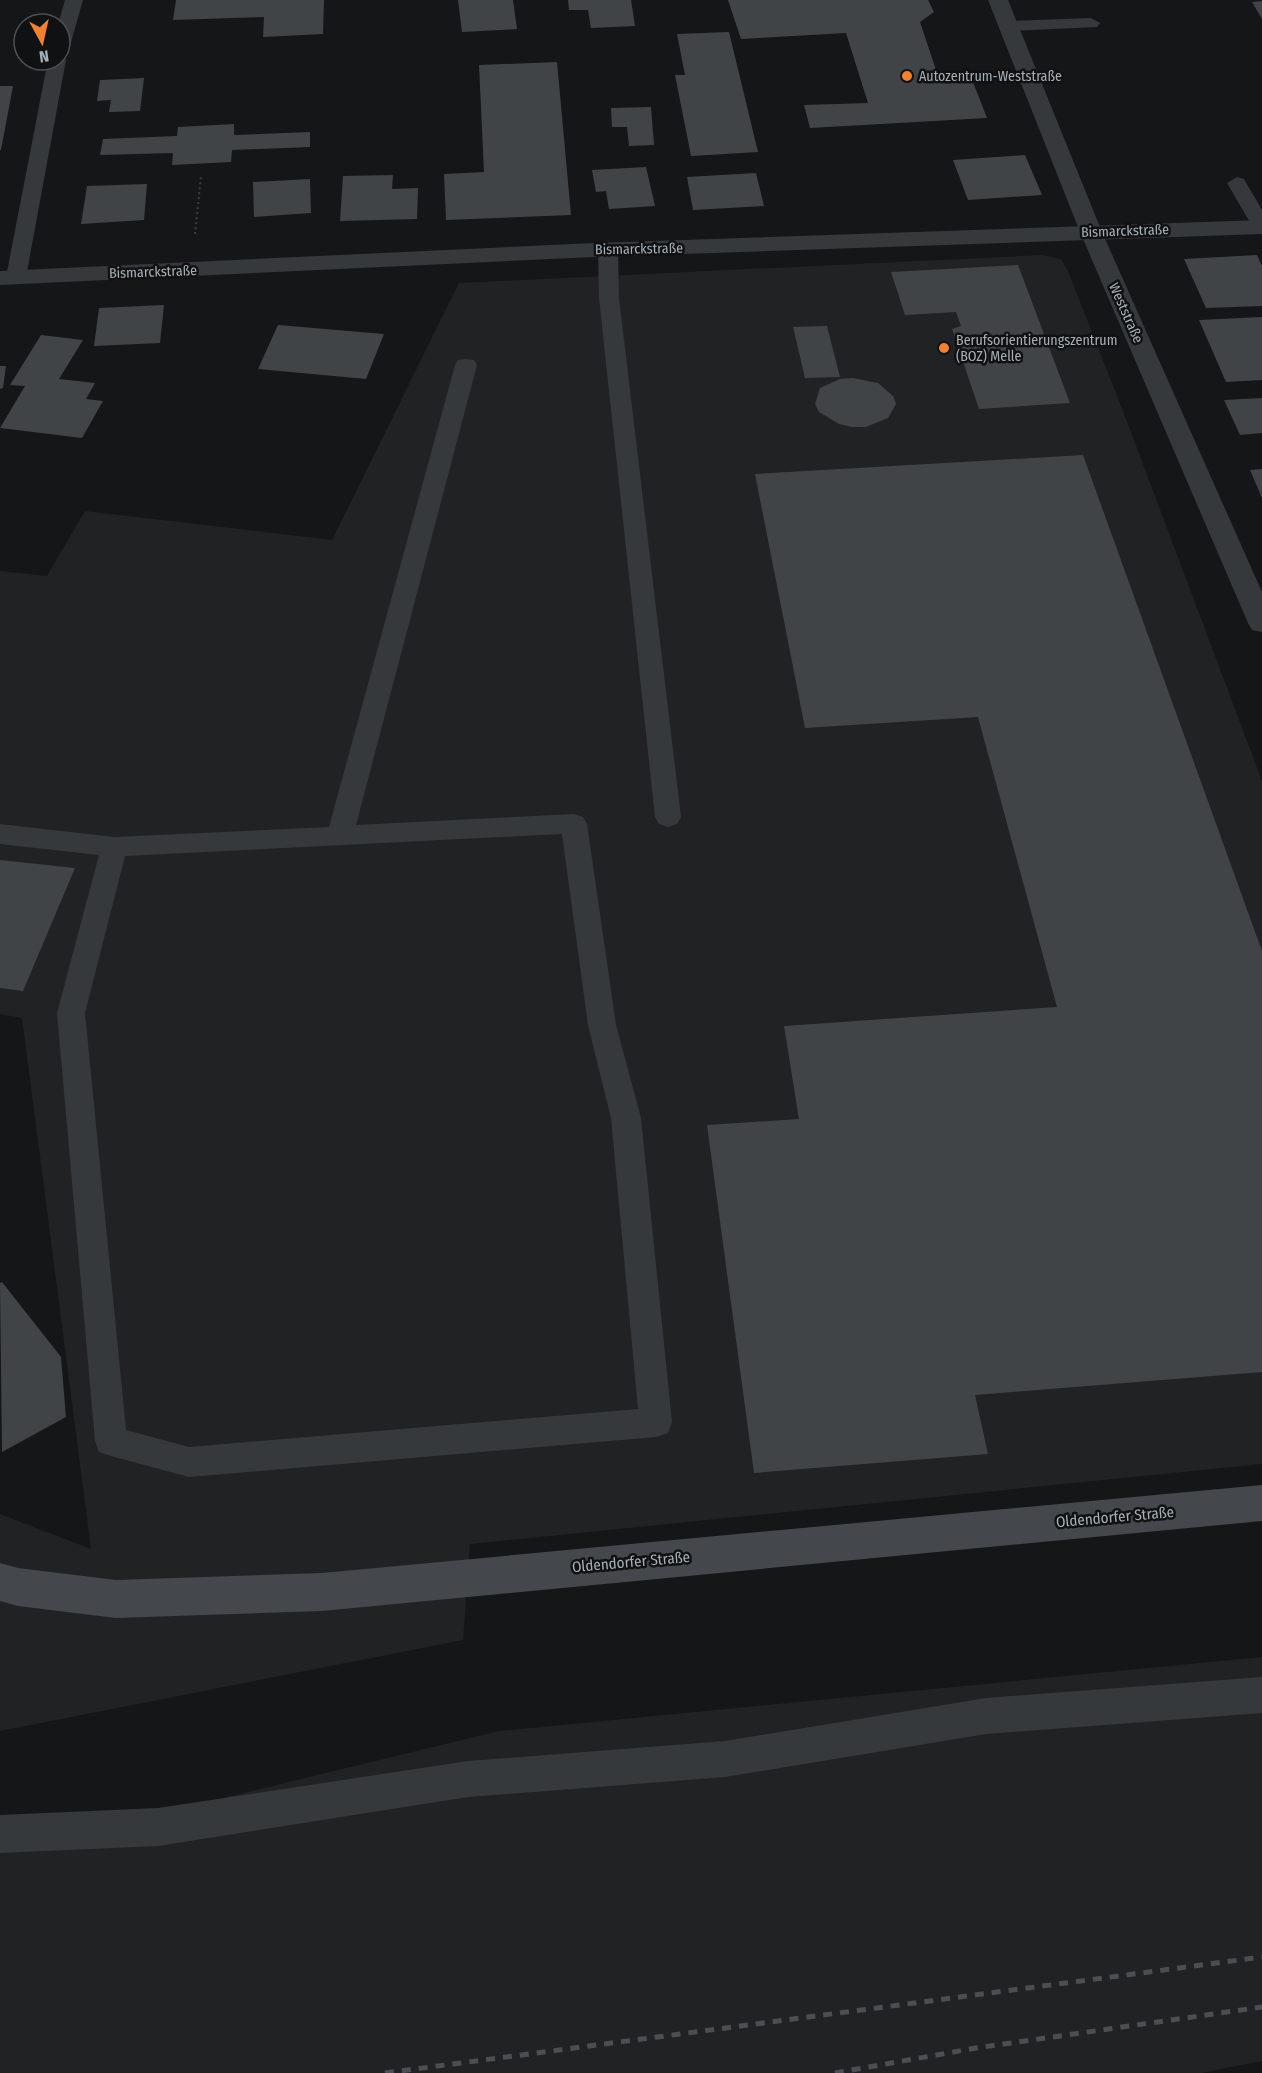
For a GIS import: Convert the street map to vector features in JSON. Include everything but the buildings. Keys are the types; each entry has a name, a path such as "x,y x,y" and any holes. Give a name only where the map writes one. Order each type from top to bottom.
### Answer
{"main road":[{"name":"Oldendorfer Straße","path":"0,1582 18,1587 116,1599 322,1592 1262,1503"}],"street":[{"name":"Weststraße","path":"998,0 1091,232 1262,623"},
{"name":"Bismarckstraße","path":"8,278 608,249 1262,227"}],"lane":[{"path":"1008,26 1091,23"},
{"name":"Bismarckstraße","path":"8,278 54,72"},
{"path":"1237,183 1262,227"},
{"path":"608,249 609,298 668,817"},
{"path":"340,835 466,365"},
{"path":"0,834 114,847 574,824 602,1025 626,1118 656,1422 189,1462 111,1441 71,1012 114,847"},
{"path":"0,1834 158,1827 468,1779 725,1759 986,1716 1262,1695"}],"path":[{"path":"192,270 201,177"}],"shaded area":[{"path":"1042,255 1061,259 1068,271 1262,781 1262,1464 470,1544 463,1640 0,1731 0,1514 91,1549 22,1018 0,1014 0,571 47,576 85,511 332,540 459,283"},
{"path":"1262,1657 1262,2061 1201,2073 0,2073 0,1852 499,1731"}],"railway":[{"path":"385,2073 1262,1957"},
{"path":"835,2073 976,2048 1262,2007"}],"place":[{"name":"Autozentrum-Weststraße","path":"907,76"},
{"name":"Berufsorientierungszentrum (BOZ) Melle","path":"944,348"}]}
